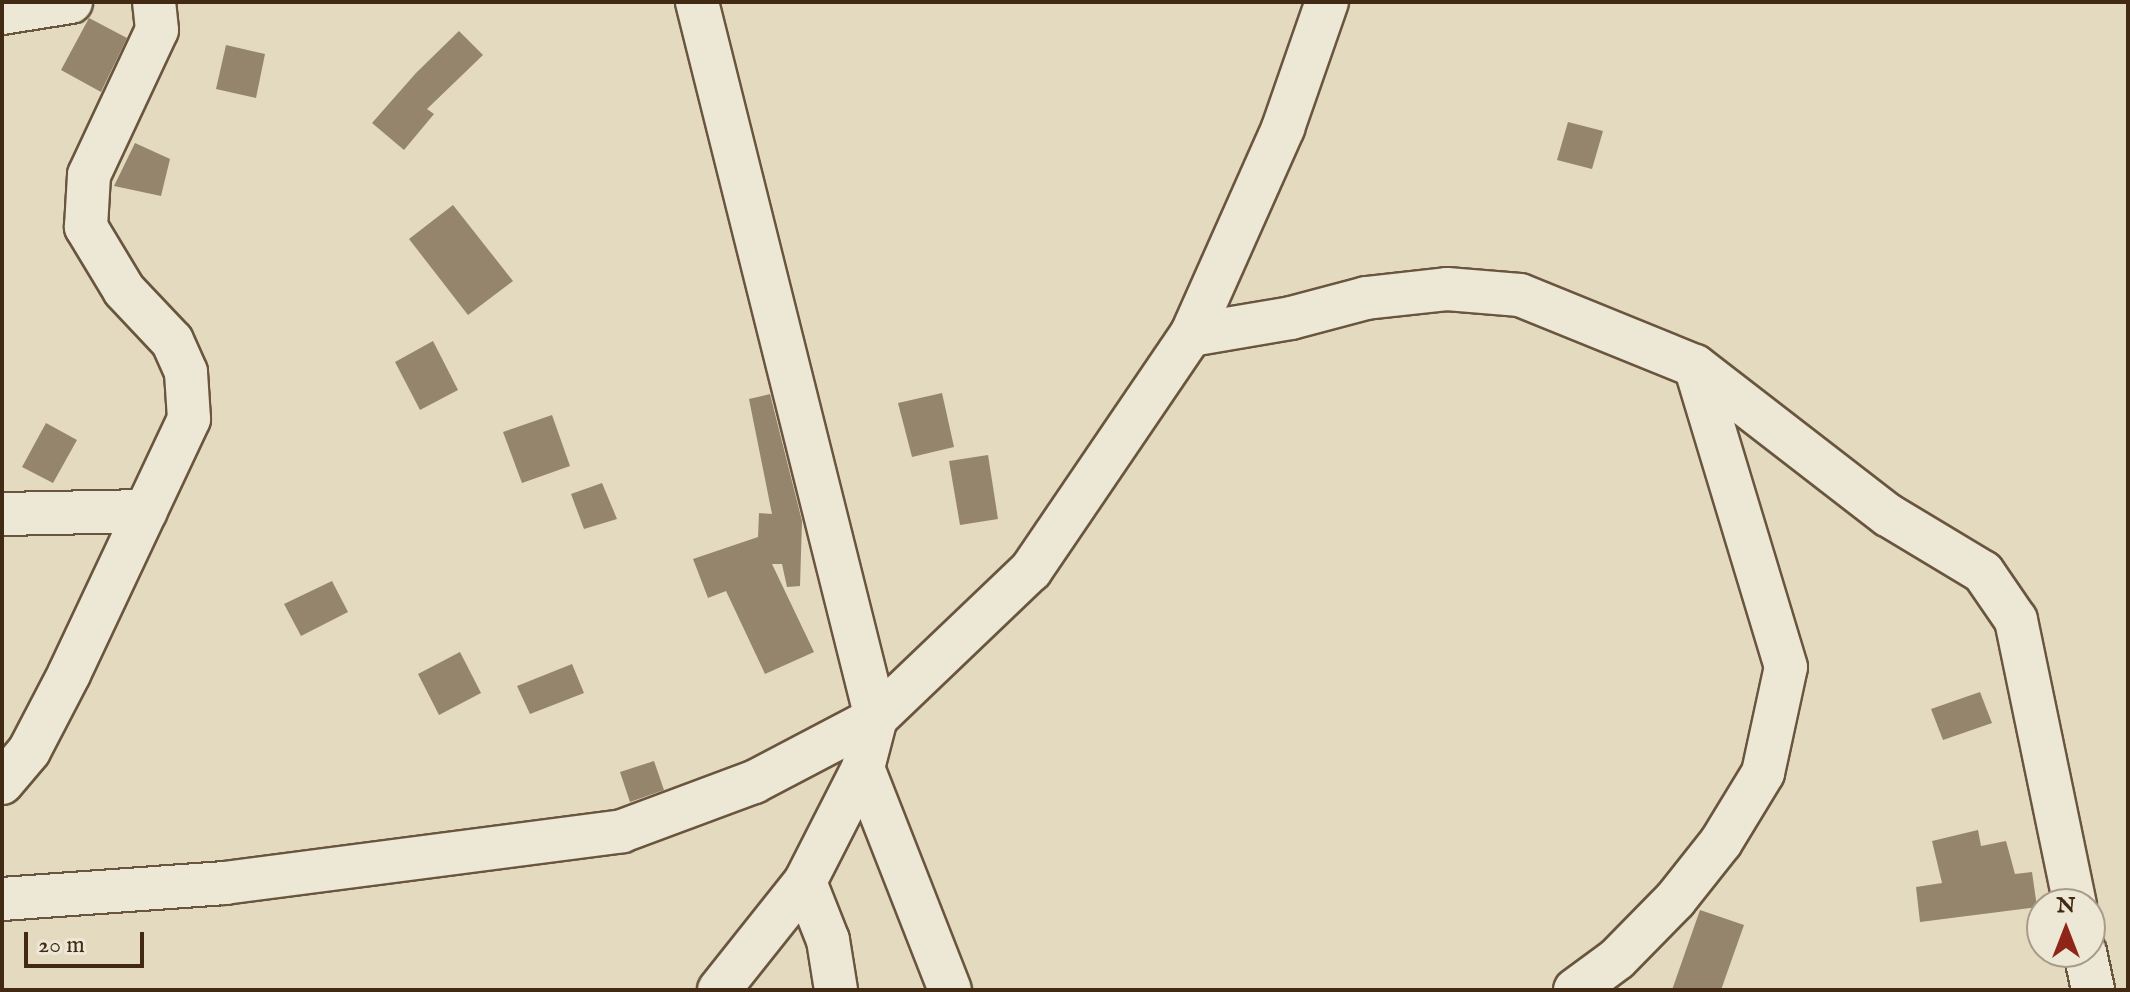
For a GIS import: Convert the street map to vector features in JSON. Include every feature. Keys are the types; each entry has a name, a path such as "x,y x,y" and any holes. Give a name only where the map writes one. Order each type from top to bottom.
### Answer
{"street":[{"path":"2,13 71,2"},
{"path":"2,783 36,738 189,419 186,372 172,341 124,290 86,227 89,175 157,30 154,2"},
{"path":"697,2 876,718 863,768 805,882 719,990"},
{"path":"2,899 224,883 622,831 754,782 876,718 1031,570 1191,335 1283,128 1327,2"},
{"path":"1191,335 1291,318 1366,298 1447,289 1520,295 1695,366 1888,515 1983,572 2016,620 2072,888"},
{"path":"1575,990 1617,959 1675,900 1721,842 1763,773 1786,667 1695,366"},
{"path":"2,514 146,511"},
{"path":"863,768 950,990"},
{"path":"805,882 828,940 836,990"},
{"path":"2088,968 2093,990"}],"building":[{"path":"89,18 127,38 101,92 61,70"},
{"path":"459,31 483,55 427,109 434,114 404,150 372,123"},
{"path":"226,45 265,54 256,98 216,89"},
{"path":"1568,122 1603,131 1592,169 1557,160"},
{"path":"135,143 170,159 161,196 114,186"},
{"path":"453,205 513,281 468,315 409,239"},
{"path":"433,341 458,390 420,410 395,362"},
{"path":"942,393 954,447 912,457 898,403"},
{"path":"770,394 802,521 800,586 787,587 782,564 772,564 814,652 765,674 726,591 708,598 693,559 758,537 759,513 772,514 749,399"},
{"path":"552,415 570,466 522,483 503,432"},
{"path":"46,423 77,440 53,483 22,467"},
{"path":"988,455 998,519 960,525 949,461"},
{"path":"602,483 617,519 584,529 571,494"},
{"path":"332,581 348,612 301,636 284,604"},
{"path":"460,652 481,693 439,715 418,674"},
{"path":"572,664 584,693 530,714 517,686"},
{"path":"1980,692 1992,723 1943,740 1931,709"},
{"path":"654,761 664,790 630,802 620,772"},
{"path":"1978,830 1981,846 2006,841 2015,874 2032,872 2034,888 2026,888 2026,908 1920,922 1916,887 1942,883 1932,841"},
{"path":"1700,910 1744,925 1721,990 1672,990"}]}
